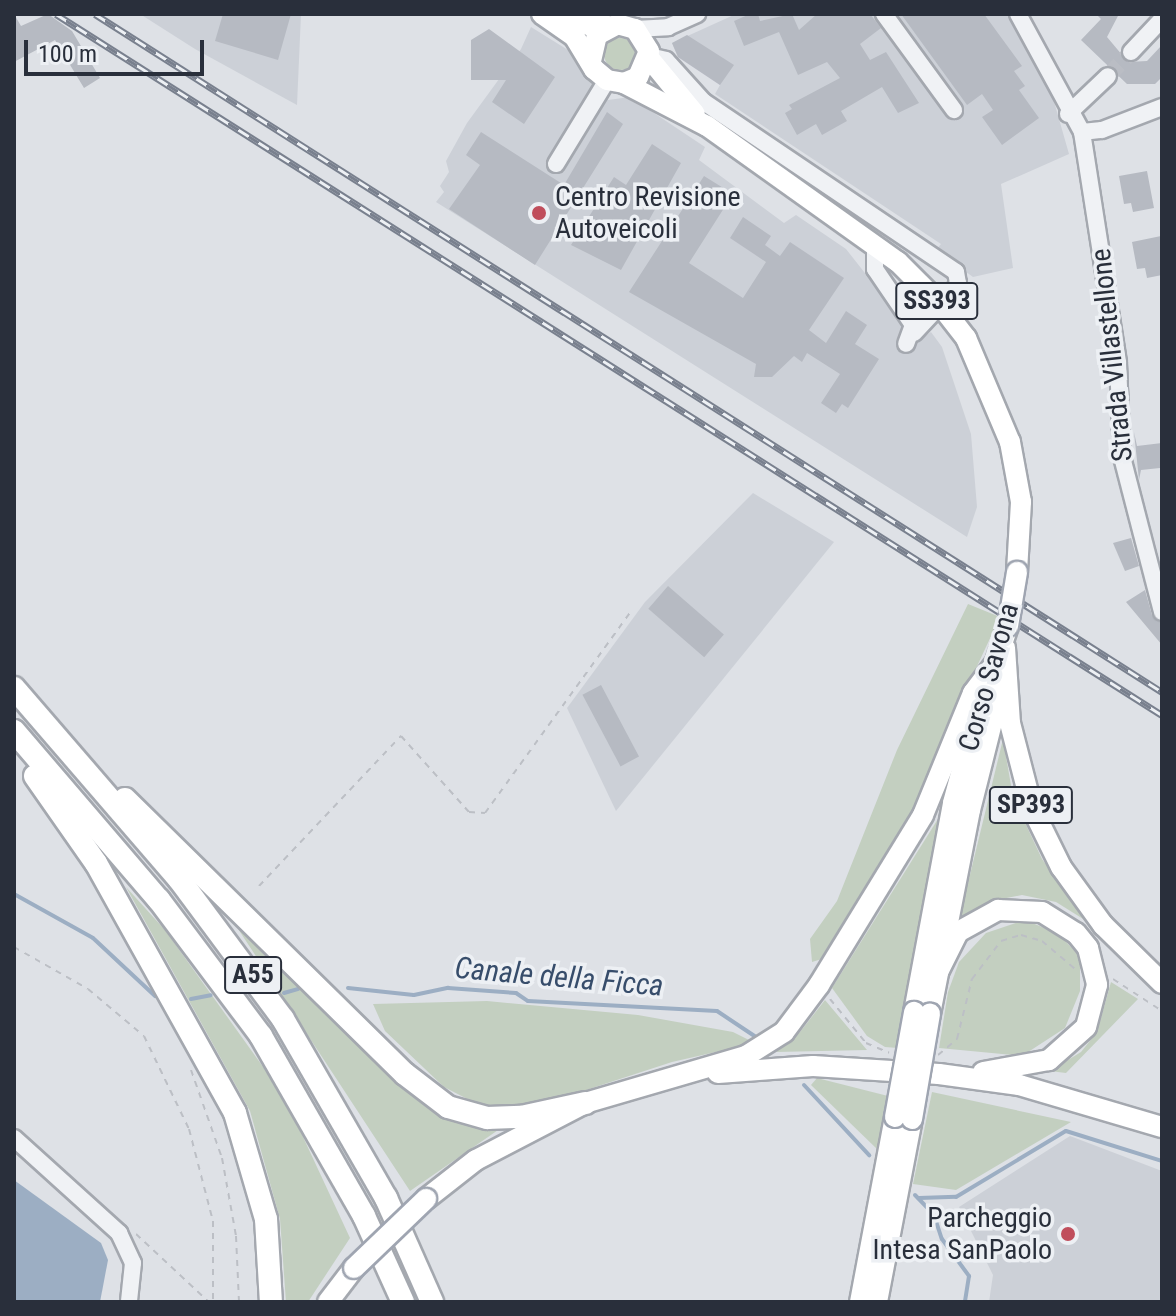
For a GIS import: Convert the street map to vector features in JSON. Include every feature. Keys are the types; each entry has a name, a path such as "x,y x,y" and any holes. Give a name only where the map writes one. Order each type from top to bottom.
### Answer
{"highway":[{"name":"A55","path":"14,688 179,879 283,1019 386,1198 432,1302"},
{"name":"A55","path":"14,731 159,900 261,1036 364,1216 403,1302"},
{"path":"14,745 96,863 235,1113 266,1219 271,1302"},
{"path":"69,751 154,824 405,1074 448,1107 487,1118 521,1117 585,1103"}],"main road":[{"path":"542,14 574,36 591,61 616,82 638,77 649,55 618,23"},
{"path":"564,14 591,26 618,23"},
{"path":"591,61 593,40 618,23"},
{"name":"Corso Savona","path":"649,55 665,83 707,126"},
{"name":"Corso Savona","path":"616,82 707,126 730,131 875,245 938,302 966,338 988,381 1018,472 1017,572 937,974 922,1013"},
{"path":"328,1302 354,1268 426,1199 476,1160 585,1103 759,1049 800,1014 923,815 942,778 973,693 1000,666"},
{"name":"Corso Savona","path":"877,1302 953,803 1000,666"},
{"name":"SP393","path":"1000,666 1018,766 1038,820 1061,867 1103,925 1162,983"},
{"path":"937,974 958,932 998,910 1019,908 1042,912 1076,933 1088,948 1097,985 1086,1027 1049,1060 1021,1068 939,1074"},
{"path":"676,1077 813,1066 939,1074 1019,1085 1122,1114 1162,1130"},
{"name":"Corso Savona","path":"860,1302 903,1118"}],"street":[{"path":"884,14 954,110"},
{"path":"1018,14 1068,114 1082,132 1102,130 1162,107"},
{"path":"1131,52 1158,23 1140,14"},
{"path":"688,16 668,27 649,55 666,60 730,131 956,272 958,283 950,299"},
{"path":"618,23 668,27"},
{"path":"1068,114 1108,76"},
{"path":"556,164 616,82"},
{"name":"Strada Villastellone","path":"1082,132 1118,363 1122,457 1162,612"},
{"path":"875,245 875,269 910,339 931,315"},
{"path":"14,1138 119,1233 133,1263 129,1302"}],"path":[{"path":"259,886 401,736 469,812 485,813 630,613"},
{"path":"14,947 88,989 144,1036 189,1129 213,1221 213,1302"},
{"path":"1108,977 1128,985 1162,1011"},
{"path":"188,1063 222,1158 236,1236 239,1302"}],"shaded area":[{"path":"140,14 301,14 297,105 195,49"},
{"path":"736,14 1008,14 1053,98 1069,154 1001,184 1013,268 973,277 936,250 941,244 715,94 720,85 678,57 672,43"},
{"path":"531,27 576,55 584,76 608,100 630,97 705,147 699,160 784,223 796,215 846,249 905,324 910,347 931,332 942,347 971,434 977,507 967,537 436,202 444,192 440,186 449,172 446,161 467,123 521,49"},
{"path":"753,493 834,542 616,811 567,708 645,602"},
{"name":"Parcheggio Intesa SanPaolo","path":"1070,1136 1162,1171 1162,1302 989,1302 993,1275 959,1207"}],"green space":[{"path":"620,38 632,42 636,54 632,66 620,70 608,66 604,54 608,42"},
{"path":"968,604 1000,617 950,724 941,770 828,957 812,962 810,939 837,901 897,750"},
{"path":"1003,739 1013,797 1042,859 1088,922 1056,902 1022,895 991,901 958,924"},
{"path":"948,803 898,1048 885,1047 867,1036 832,988"},
{"path":"126,887 165,930 284,1096 350,1238 308,1302 286,1302 280,1219 250,1111"},
{"path":"223,906 415,1093 501,1128 410,1191"},
{"path":"1025,920 1059,934 1080,957 1080,991 1065,1028 1022,1056 939,1048 948,992 959,962 986,933"},
{"path":"1111,982 1138,999 1066,1073 1050,1071 1081,1052 1097,1032"},
{"path":"825,1000 867,1050 776,1052 800,1032"},
{"path":"487,1001 638,1015 733,1032 755,1043 672,1062 534,1107 485,1108 444,1087 385,1031 373,1004"},
{"path":"817,1078 888,1096 879,1151 811,1085"},
{"path":"932,1092 1071,1122 956,1190 913,1184"}],"water":[{"path":"14,1180 101,1243 108,1260 100,1302 14,1302"}],"building":[{"path":"14,14 21,26 48,14 72,31 100,78 84,88 55,40 14,62"},
{"path":"223,14 291,14 278,60 215,41"},
{"path":"758,14 760,21 792,14 799,30 817,14 870,14 881,28 860,44 870,60 886,52 919,103 898,113 882,87 841,111 847,121 822,135 816,124 797,135 785,113 792,109 789,105 840,78 827,62 798,75 779,32 744,46 734,21"},
{"path":"901,14 984,14 1022,66 1014,71 1025,86 1019,90 1039,118 1002,145 982,117 993,110 982,94 967,105"},
{"path":"1096,14 1119,14 1107,37 1128,62 1147,61 1162,45 1162,77 1155,84 1127,84 1081,40 1101,19"},
{"path":"489,29 555,77 524,124 492,102 506,80 471,80 471,40"},
{"path":"687,35 734,65 720,85 678,57 672,43"},
{"path":"607,112 623,124 535,265 449,209 480,165 466,155 481,132 564,185"},
{"path":"652,144 681,163 621,270 571,245 614,177 626,185"},
{"path":"1147,171 1154,208 1133,212 1131,203 1124,204 1119,176"},
{"path":"704,176 733,194 689,263 743,298 766,262 730,238 743,217 771,236 765,245 780,256 790,242 844,278 809,330 826,343 846,311 867,325 855,344 879,359 848,408 842,404 836,413 821,403 840,374 807,353 802,362 794,356 772,377 754,377 756,364 629,292"},
{"path":"1161,236 1162,275 1147,278 1145,268 1137,269 1132,242"},
{"path":"1134,432 1137,446 1162,443 1160,468 1141,470 1139,480"},
{"path":"1131,538 1139,566 1125,571 1113,543"},
{"path":"668,586 724,635 704,657 648,609"},
{"path":"1145,590 1152,615 1162,623 1162,645 1126,602"},
{"path":"601,685 639,757 620,766 582,695"}],"waterway":[{"name":"Canale della Ficca","path":"14,894 93,938 155,996"},
{"name":"Canale della Ficca","path":"348,988 414,995 448,988 516,993 528,1001 717,1011 759,1039"},
{"name":"Canale della Ficca","path":"284,993 298,989"},
{"name":"Canale della Ficca","path":"191,999 211,995"},
{"path":"804,1085 869,1155"},
{"path":"919,1198 956,1197 1066,1131 1162,1161"},
{"path":"915,1195 934,1215 942,1239 969,1276 965,1302"}],"tunnel":[{"path":"1108,76 1131,52"}],"railway":[{"path":"56,14 1162,715"},
{"path":"95,14 1162,692"}],"place":[{"name":"Centro Revisione Autoveicoli","path":"539,213"},
{"name":"Parcheggio Intesa SanPaolo","path":"1068,1234"}]}
